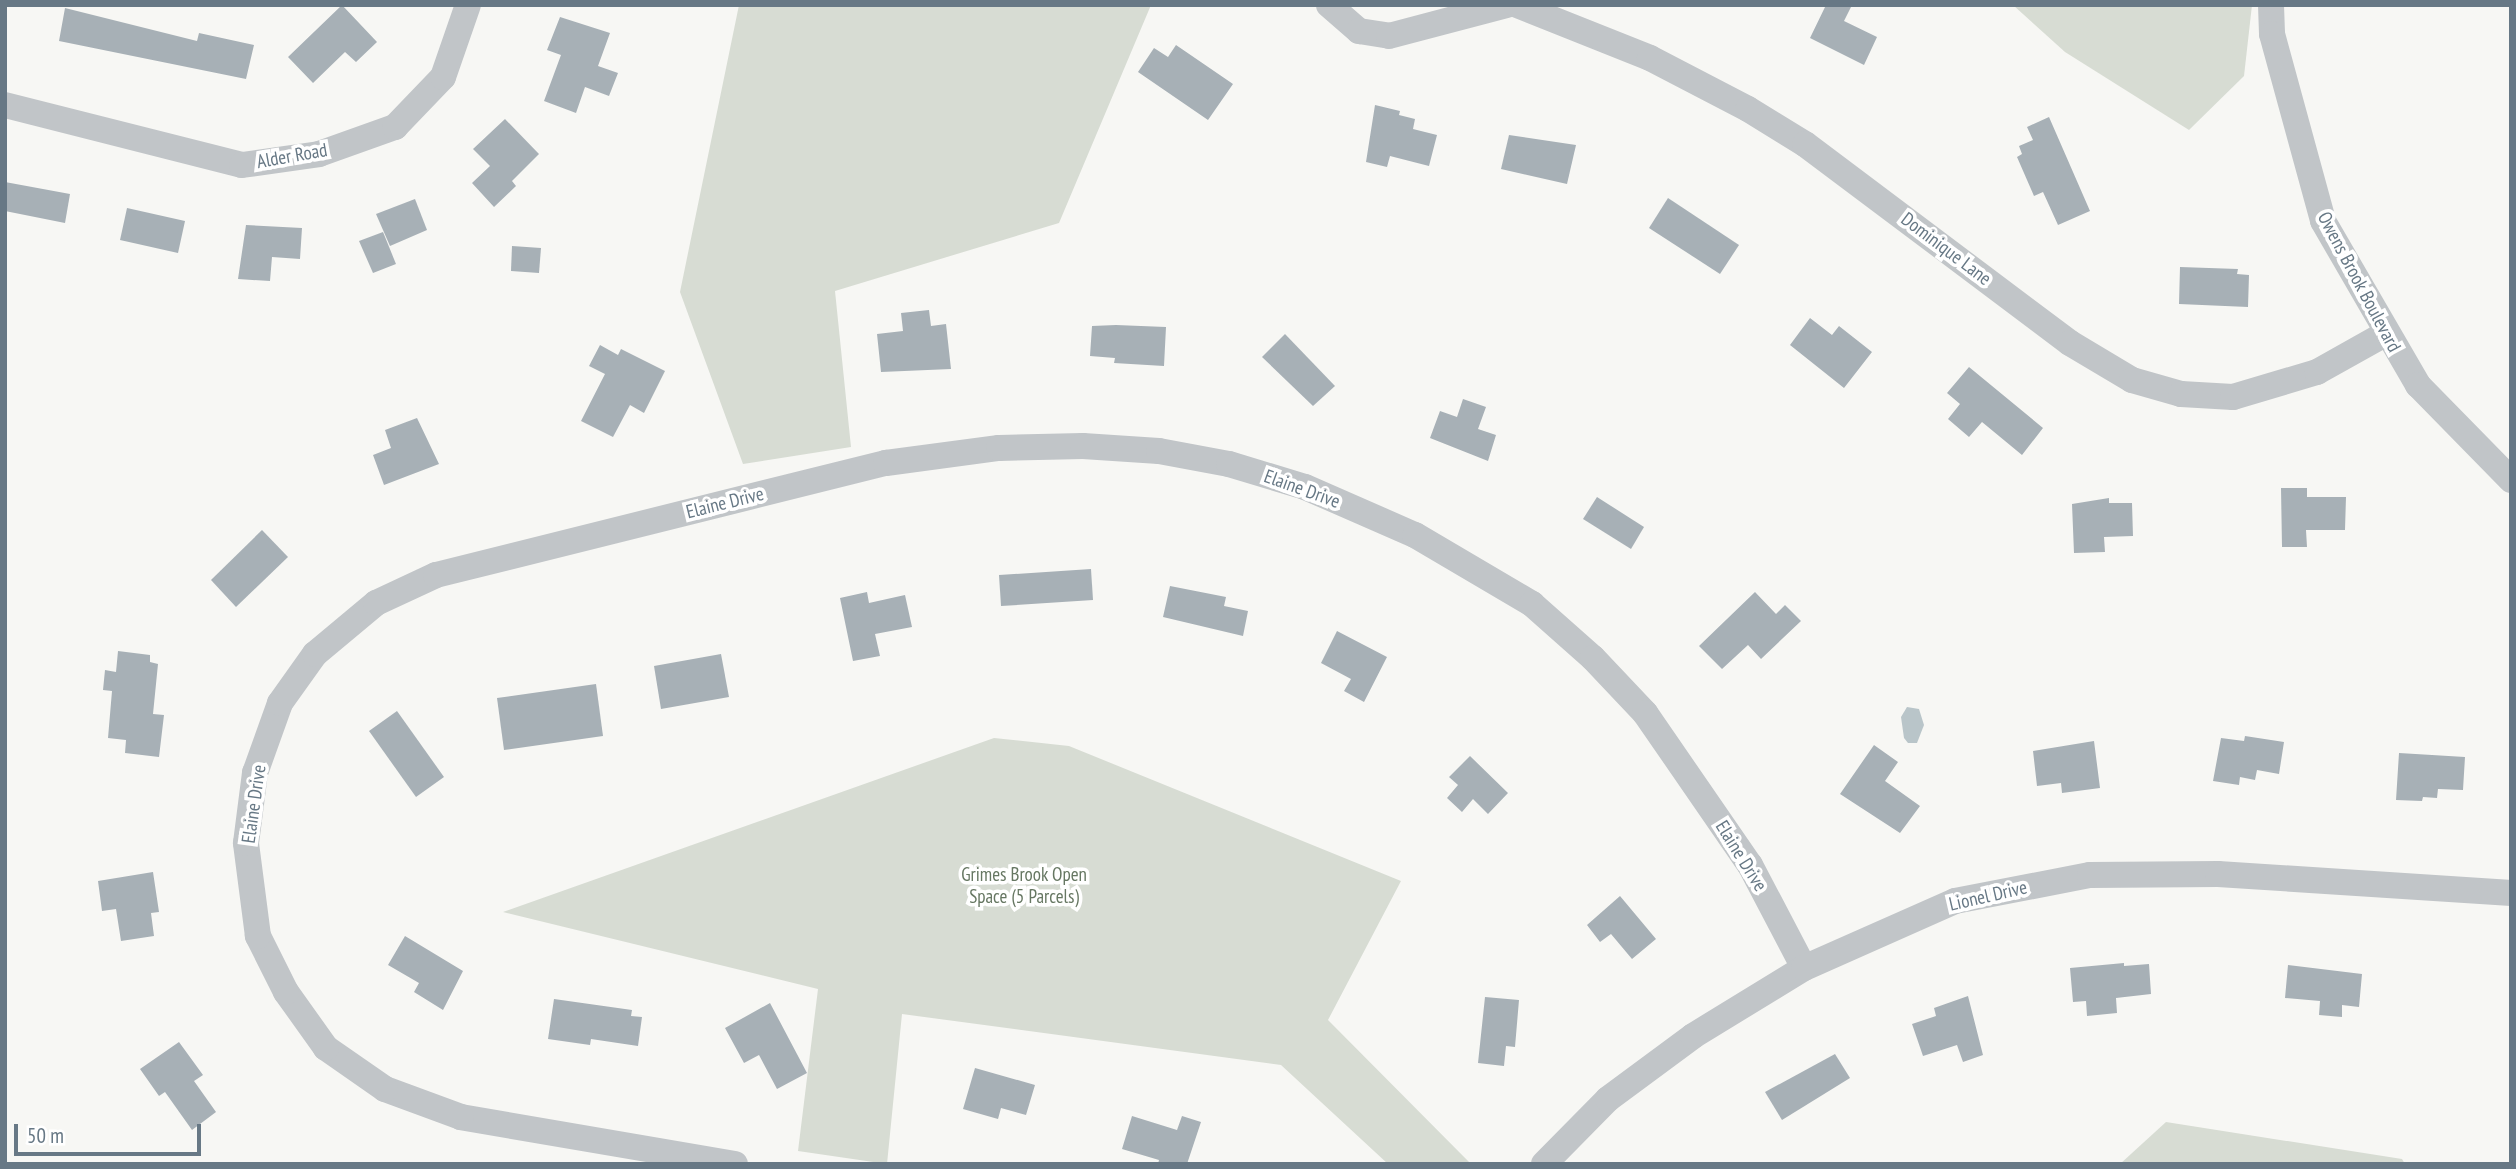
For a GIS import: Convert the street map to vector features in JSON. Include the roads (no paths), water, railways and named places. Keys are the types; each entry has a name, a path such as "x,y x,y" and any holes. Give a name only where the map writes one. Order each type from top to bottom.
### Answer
{"street":[{"name":"Alder Road","path":"5,105 242,165 319,154 395,127 443,77 468,5"},
{"path":"1329,5 1359,31 1389,36 1506,5"},
{"name":"Dominique Lane","path":"1517,5 1650,58 1748,109 1827,161 2070,343 2132,380 2180,394 2233,397 2318,372 2385,334"},
{"name":"Owens Brook Boulevard","path":"2271,5 2272,34 2323,221 2385,334 2418,386 2511,480"},
{"name":"Elaine Drive","path":"735,1164 461,1118 385,1089 326,1048 286,992 258,936 246,843 255,773 280,704 315,654 376,603 436,575 886,463 999,449 1083,446 1159,451 1229,464 1305,487 1415,535 1532,604 1593,657 1645,713 1750,865 1804,968"},
{"name":"Lionel Drive","path":"1544,1164 1608,1099 1693,1036 1804,968 1955,901 2090,875 2218,874 2511,894"}],"park label":[{"name":"Grimes Brook Open Space (5 Parcels)","path":"1024,886"}]}
